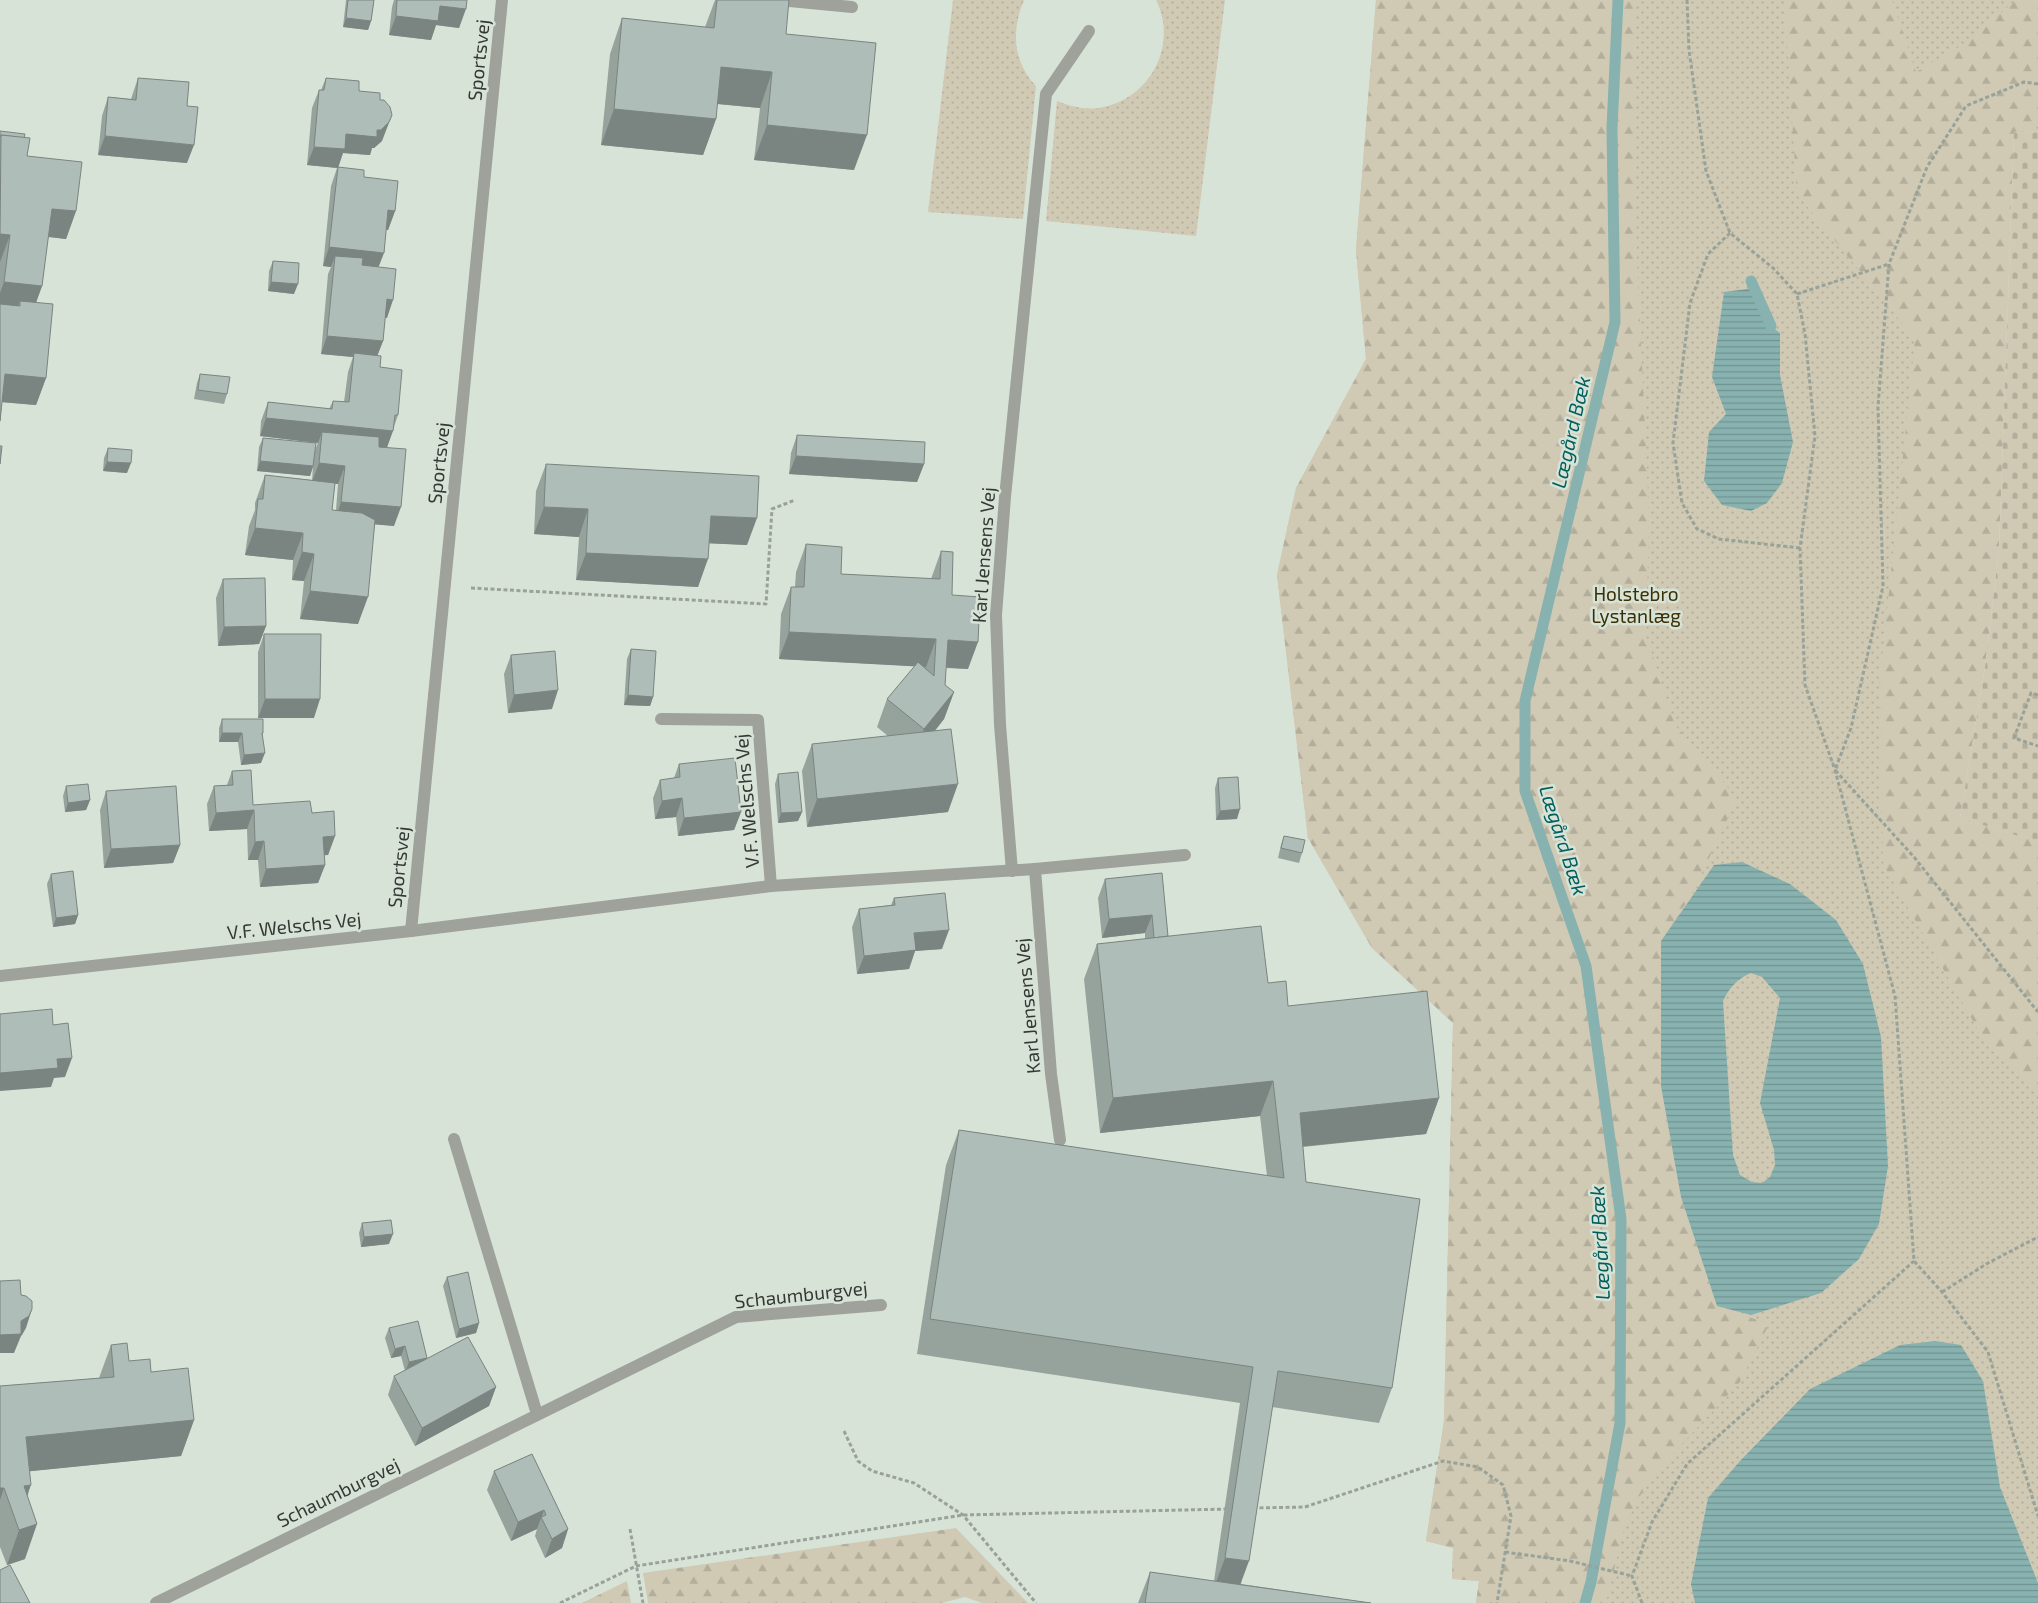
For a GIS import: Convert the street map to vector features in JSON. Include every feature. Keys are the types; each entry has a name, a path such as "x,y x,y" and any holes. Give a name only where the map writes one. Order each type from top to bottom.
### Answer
{"street":[{"name":"Sportsvej","path":"411,931 502,0"},
{"path":"779,0 852,7"},
{"name":"Karl Jensens Vej","path":"1012,871 1000,724 996,615 1005,497 1046,94 1089,31"},
{"name":"V.F. Welschs Vej","path":"661,719 758,720 771,886"},
{"path":"1012,871 1185,855"},
{"name":"Karl Jensens Vej","path":"1035,869 1051,1074 1060,1140"},
{"name":"V.F. Welschs Vej","path":"0,976 411,931 771,886 1012,871"},
{"path":"454,1139 537,1414"},
{"name":"Schaumburgvej","path":"156,1603 180,1598 537,1414 736,1317 881,1304"}],"path":[{"path":"1687,0 1689,50 1706,171 1730,233 1773,268 1797,294 1805,334 1815,436 1800,548 1805,685 1835,770 1895,996 1914,1262 1942,1292 1988,1352 2038,1516"},
{"path":"1835,770 1851,728 1883,586 1878,407 1889,264 1927,167 1966,106 2024,82 2038,84"},
{"path":"1730,233 1708,254 1690,303 1672,444 1682,503 1697,529 1719,539 1800,548"},
{"path":"1797,294 1889,264"},
{"path":"445,587 766,604 772,509 795,500"},
{"path":"2038,695 2031,693 2014,738 2038,746"},
{"path":"1835,770 1914,857 2038,1012"},
{"path":"1942,1292 1988,1263 2038,1237"},
{"path":"1642,1603 1632,1576 1652,1522 1687,1464 1914,1262"},
{"path":"844,1431 858,1461 872,1471 914,1483 964,1515 1036,1603"},
{"path":"1247,1508 1305,1507 1443,1461 1478,1467 1503,1485 1511,1516 1497,1603"},
{"path":"560,1603 636,1566 964,1515 1237,1509"},
{"path":"630,1529 643,1603"},
{"path":"1505,1552 1570,1561 1632,1576"}],"green space":[{"path":"953,0 1024,0 1017,23 1016,45 1023,67 1028,77 1036,86 1023,219 928,212"},
{"path":"1156,0 1225,0 1196,236 1046,221 1057,101 1077,107 1098,108 1116,103 1132,95 1145,83 1155,69 1161,53 1164,35 1162,18"},
{"name":"Holstebro Lystanlæg","path":"1376,0 2038,0 2038,131 2014,133 1960,818 2038,842 2038,1603 1476,1603 1479,1581 1452,1579 1453,1548 1426,1541 1444,1421 1453,1023 1372,948 1308,838 1277,575 1296,488 1366,359 1356,250"},
{"path":"1376,0 1636,0 1637,259 1649,515 1646,635 1675,725 1737,799 1692,894 1661,941 1661,1086 1681,1197 1717,1306 1769,1324 1740,1382 1649,1479 1625,1525 1606,1603 1476,1603 1479,1581 1452,1579 1453,1548 1426,1541 1444,1421 1453,1023 1372,948 1308,838 1277,575 1296,488 1366,359 1356,250"},
{"path":"1784,0 1892,0 1916,72 1969,41 2016,0 2038,0 2038,127 2014,132 1999,550 1985,667 1960,818 2038,842 2038,1093 1985,1042 1883,864 1879,688 1915,339 1797,194"},
{"path":"2038,131 2038,842 1960,818 1985,667 1999,550 2014,132"},
{"path":"956,1528 1028,1603 982,1603 965,1597 942,1603 648,1603 643,1573"},
{"path":"627,1581 631,1603 582,1603"}],"water":[{"path":"1754,288 1771,326 1780,333 1780,375 1793,442 1782,483 1767,503 1751,511 1722,505 1704,481 1709,432 1726,414 1712,377 1724,292"},
{"path":"1742,862 1790,884 1836,920 1863,964 1881,1037 1888,1166 1879,1224 1859,1259 1821,1293 1751,1315 1717,1306 1681,1197 1661,1086 1661,941 1714,865","holes":["1751,973 1762,977 1780,998 1760,1103 1774,1150 1775,1165 1770,1177 1762,1183 1752,1182 1740,1175 1733,1155 1723,1001 1731,988 1742,978"]},
{"path":"1935,1341 1961,1345 1983,1381 2000,1487 2038,1583 2038,1603 1695,1603 1691,1584 1708,1498 1740,1461 1810,1389 1900,1345"}],"building":[{"path":"348,0 374,0 371,21 346,18"},
{"path":"397,0 467,0 466,9 440,6 438,21 396,16"},
{"path":"717,0 789,0 786,34 876,43 867,135 767,125 772,72 721,67 716,119 614,109 622,18 714,28"},
{"path":"138,78 189,82 187,106 198,107 194,145 105,136 108,97 136,100"},
{"path":"326,78 359,81 359,91 380,93 380,100 384,100 390,107 392,115 389,122 381,130 377,130 377,137 346,134 345,149 314,147 319,90 324,90"},
{"path":"0,131 25,134 24,138 1,135 0,137"},
{"path":"1,135 30,138 27,156 82,162 76,211 52,209 42,286 4,282 10,235 0,234"},
{"path":"338,167 364,170 364,177 398,181 395,211 388,210 384,253 329,247"},
{"path":"335,256 363,258 362,265 396,269 393,300 387,299 383,341 327,336"},
{"path":"273,261 299,263 298,284 271,282"},
{"path":"20,301 53,304 46,378 5,374 0,421 0,304 20,306"},
{"path":"354,353 381,356 380,367 402,370 398,415 395,415 393,431 266,418 268,402 332,409 333,401 349,402"},
{"path":"200,374 230,377 227,394 198,390"},
{"path":"322,432 379,437 379,447 406,449 401,507 341,502 345,466 319,463"},
{"path":"797,435 925,442 924,464 796,456"},
{"path":"263,438 316,443 313,466 260,461"},
{"path":"0,446 2,446 0,464"},
{"path":"108,448 132,450 131,463 107,462"},
{"path":"546,464 759,476 757,518 711,516 708,559 586,553 588,509 544,507"},
{"path":"265,475 335,483 332,510 362,513 375,520 368,597 310,591 314,554 302,552 303,533 255,528 258,499 263,499"},
{"path":"806,544 842,547 841,574 940,579 941,551 953,552 952,595 980,597 978,642 948,640 945,685 954,692 924,729 887,699 918,662 934,676 936,639 789,632 791,587 804,587"},
{"path":"265,578 266,626 224,627 223,579"},
{"path":"264,634 321,634 320,699 265,699"},
{"path":"631,649 656,651 653,697 628,695"},
{"path":"555,651 558,690 514,695 511,655"},
{"path":"222,719 263,719 262,733 265,753 244,755 242,733 222,733"},
{"path":"951,729 958,784 817,799 812,744"},
{"path":"735,758 741,812 684,818 682,798 662,801 660,780 680,777 679,764"},
{"path":"251,770 253,805 310,801 312,813 334,811 335,836 323,837 325,865 266,869 264,841 255,842 254,810 216,813 214,786 233,785 232,771"},
{"path":"798,772 802,812 781,813 778,774"},
{"path":"1238,777 1240,809 1220,811 1218,778"},
{"path":"88,784 90,800 68,803 66,786"},
{"path":"176,786 180,845 111,849 106,791"},
{"path":"1284,836 1305,840 1302,853 1281,848"},
{"path":"73,871 78,915 56,918 51,874"},
{"path":"1162,873 1168,936 1154,938 1152,915 1109,919 1105,879"},
{"path":"945,893 949,930 914,933 916,950 864,956 859,909 895,905 894,898"},
{"path":"1261,926 1268,983 1286,981 1288,1006 1427,991 1439,1098 1300,1113 1306,1182 1420,1199 1392,1388 1278,1371 1249,1561 1225,1558 1253,1367 930,1319 959,1130 1284,1178 1273,1081 1113,1098 1097,944"},
{"path":"52,1009 53,1025 68,1023 72,1058 57,1059 58,1068 0,1073 0,1014"},
{"path":"391,1220 393,1234 364,1237 362,1223"},
{"path":"468,1272 479,1323 459,1329 447,1277"},
{"path":"20,1280 21,1295 26,1296 32,1301 32,1309 29,1316 21,1321 21,1334 0,1335 0,1281"},
{"path":"418,1321 427,1358 409,1362 405,1346 395,1349 389,1328"},
{"path":"468,1337 496,1387 422,1428 394,1376"},
{"path":"127,1343 129,1361 150,1359 151,1372 188,1368 194,1420 26,1437 31,1485 24,1486 37,1524 19,1530 4,1488 0,1488 0,1386 114,1377 111,1345"},
{"path":"532,1454 568,1529 552,1539 541,1517 546,1515 544,1510 518,1522 494,1471"},
{"path":"10,1565 30,1603 0,1603 0,1570"},
{"path":"1150,1572 1371,1603 1145,1603"}],"waterway":[{"name":"Lægård Bæk","path":"1585,1603 1591,1582 1620,1423 1621,1219 1586,966 1525,791 1525,701 1615,322 1612,128 1618,0"},
{"path":"1751,281 1771,326"}]}
